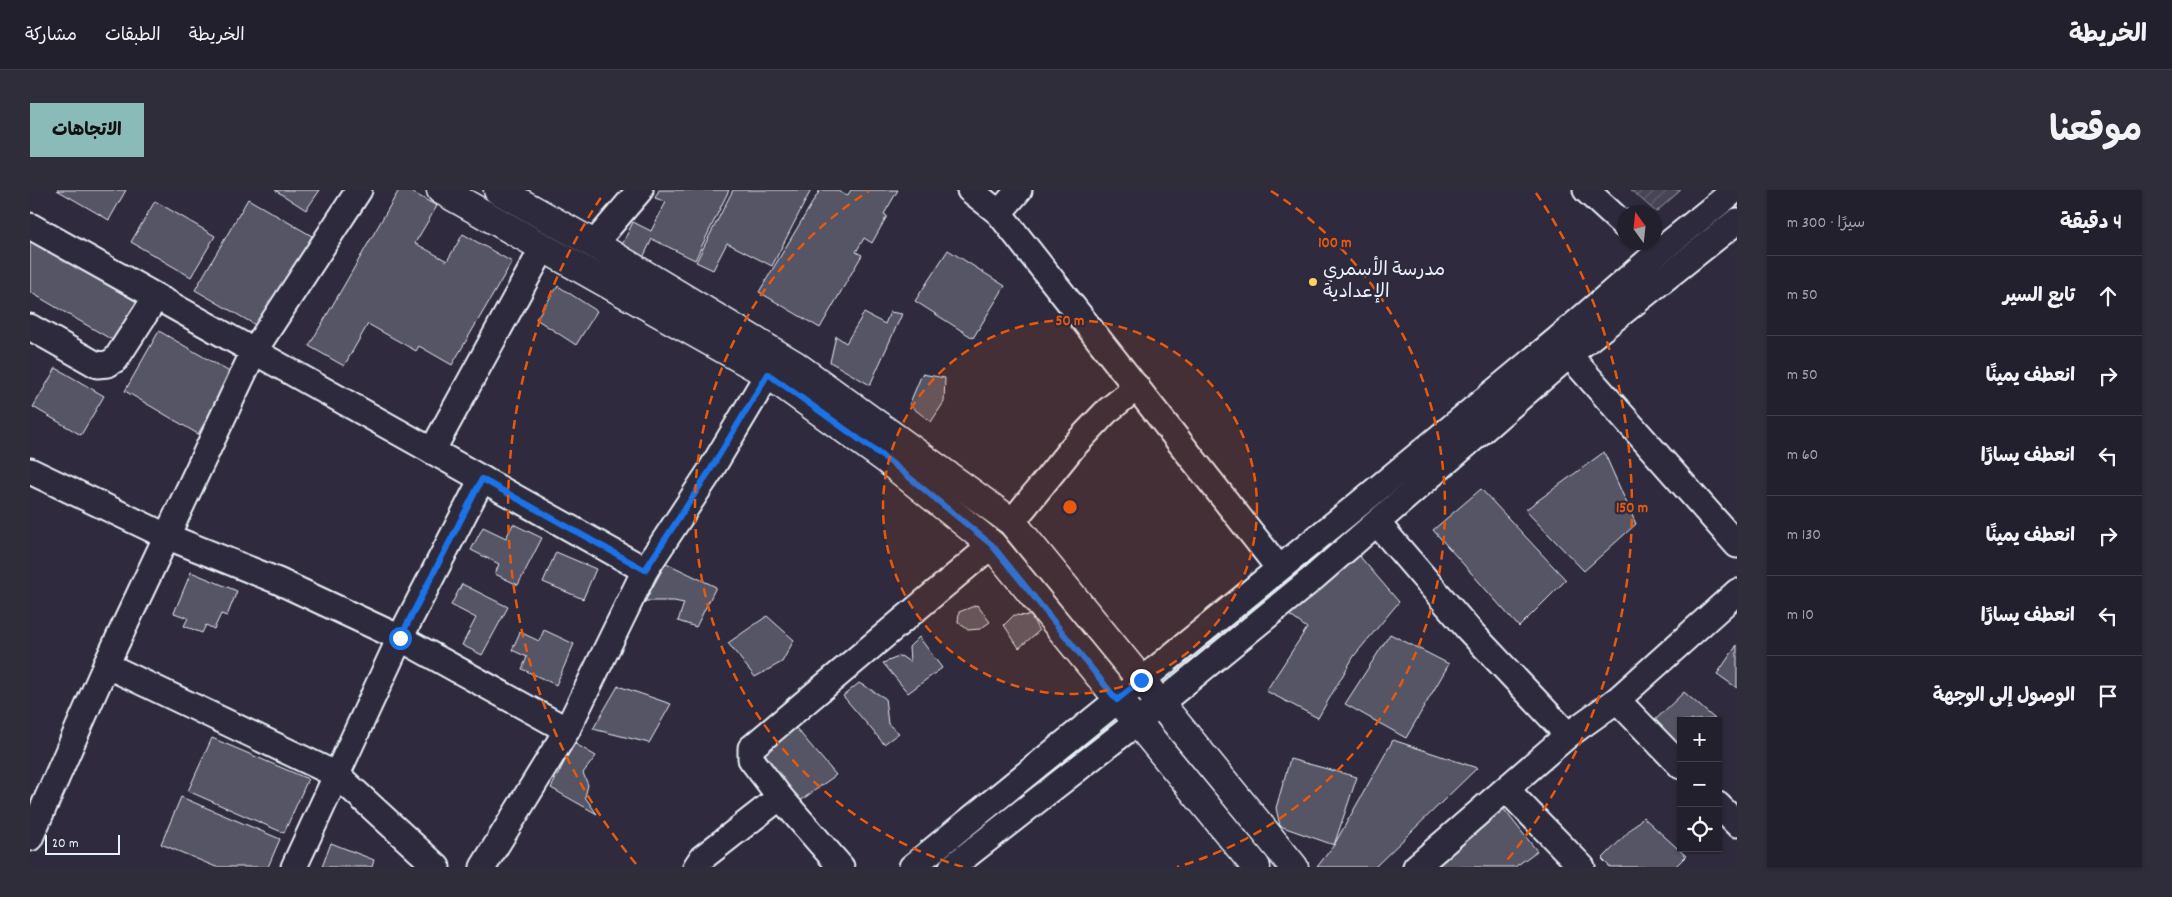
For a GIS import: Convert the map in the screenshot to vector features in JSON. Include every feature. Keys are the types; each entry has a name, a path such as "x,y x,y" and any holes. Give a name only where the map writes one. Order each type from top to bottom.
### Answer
{"main road":[{"path":"441,190 768,374 888,460 992,545 1117,700 1256,867"},
{"path":"498,190 594,244 794,365 1012,522 1294,867"}],"street":[{"path":"30,838 106,665 254,351 359,190"},
{"path":"594,244 640,190"},
{"path":"970,190 999,213 1278,567"},
{"path":"999,213 1019,190"},
{"path":"1586,190 1617,219"},
{"path":"1662,240 1735,190"},
{"path":"961,864 1136,723 1377,523 1569,355 1737,221"},
{"path":"30,226 645,570"},
{"path":"432,451 543,248"},
{"path":"912,867 1558,339 1648,250"},
{"path":"30,327 98,365 108,364 116,359 156,297"},
{"path":"1569,355 1737,545"},
{"path":"483,867 567,730 645,570 709,472 768,374"},
{"path":"1012,522 1072,448 1106,412 1137,388"},
{"path":"30,471 166,536 278,581 400,638 567,730"},
{"path":"294,867 400,638 482,479"},
{"path":"1377,523 1469,630 1568,736"},
{"path":"842,867 780,797 751,759 751,748 992,545"},
{"path":"1416,867 1568,736 1618,700 1737,592"},
{"path":"106,665 337,775 437,867"},
{"path":"1618,700 1677,762"},
{"path":"1507,790 1582,867"},
{"path":"696,867 702,858 780,797"},
{"path":"1720,807 1737,824"}],"shaded area":[{"path":"1631,190 1681,190 1662,207 1662,205 1648,205"}],"building":[{"path":"57,190 126,190 109,220"},
{"path":"275,190 320,190 306,210"},
{"path":"399,190 408,190 437,206 415,243 447,261 463,234 512,262 452,365 419,346 416,351 368,324 344,366 309,346"},
{"path":"659,190 729,190 695,260 652,239 642,260 620,249 633,222 651,231 666,202 655,198"},
{"path":"733,190 811,190 772,266 727,243 713,270 696,262"},
{"path":"820,190 836,190 847,196 851,190 898,190 884,214 887,216 872,243 864,238 856,252 862,255 820,328 759,292"},
{"path":"248,199 312,236 259,327 195,290"},
{"path":"155,201 215,236 191,277 131,242"},
{"path":"30,239 149,309 126,348 30,292"},
{"path":"948,250 1005,286 973,338 915,301"},
{"path":"558,286 597,311 576,345 536,319"},
{"path":"890,312 902,314 870,385 830,362 836,336 846,343 864,313 885,324"},
{"path":"159,331 233,374 198,434 125,391"},
{"path":"56,368 104,396 81,435 33,407"},
{"path":"922,374 945,378 944,402 931,422 909,405"},
{"path":"1604,452 1636,524 1584,571 1525,510"},
{"path":"1481,489 1566,580 1519,627 1433,530"},
{"path":"513,524 542,538 518,585 495,574 499,564 471,550 483,527 506,538"},
{"path":"556,552 596,569 583,599 543,582"},
{"path":"1356,552 1399,602 1354,656 1318,718 1266,691 1307,628 1285,612"},
{"path":"666,563 716,587 696,627 678,621 684,603 645,601"},
{"path":"191,572 237,591 227,616 221,614 214,629 206,625 202,633 184,626 188,618 174,613"},
{"path":"462,584 508,607 482,655 462,645 476,618 451,605"},
{"path":"977,605 990,622 980,629 968,630 958,622 959,612"},
{"path":"1014,615 1031,616 1039,631 1019,648 1004,625"},
{"path":"767,616 794,640 782,662 755,677 728,643"},
{"path":"544,630 574,644 556,685 522,669 527,657 512,650 520,632 539,641"},
{"path":"1390,634 1449,664 1406,738 1345,704"},
{"path":"919,637 942,668 908,693 883,663 901,656 910,662 909,647"},
{"path":"1737,645 1737,688 1717,674"},
{"path":"859,683 885,698 888,724 899,733 884,744 843,696"},
{"path":"618,686 671,704 649,743 593,729"},
{"path":"1684,692 1713,717 1677,717 1677,746 1654,721"},
{"path":"796,728 836,775 796,804 764,752"},
{"path":"212,738 308,779 284,833 188,791"},
{"path":"1393,740 1477,768 1375,867 1317,867 1334,845"},
{"path":"574,743 596,756 583,773 588,785 585,797 597,814 551,788"},
{"path":"1290,759 1357,777 1334,845 1280,826 1276,808"},
{"path":"181,797 280,839 268,867 216,867 161,844"},
{"path":"1502,807 1537,851 1515,867 1424,867"},
{"path":"1643,817 1677,848 1677,852 1682,852 1686,856 1675,867 1610,867 1602,859"},
{"path":"331,843 374,860 372,867 322,867"}],"place":[{"name":"مدرسة الأسمري الإعدادية","path":"1313,282"}],"route":[{"path":"400,638 482,479 645,570 709,472 768,374 888,460 992,545 1117,700 1141,680"}]}
